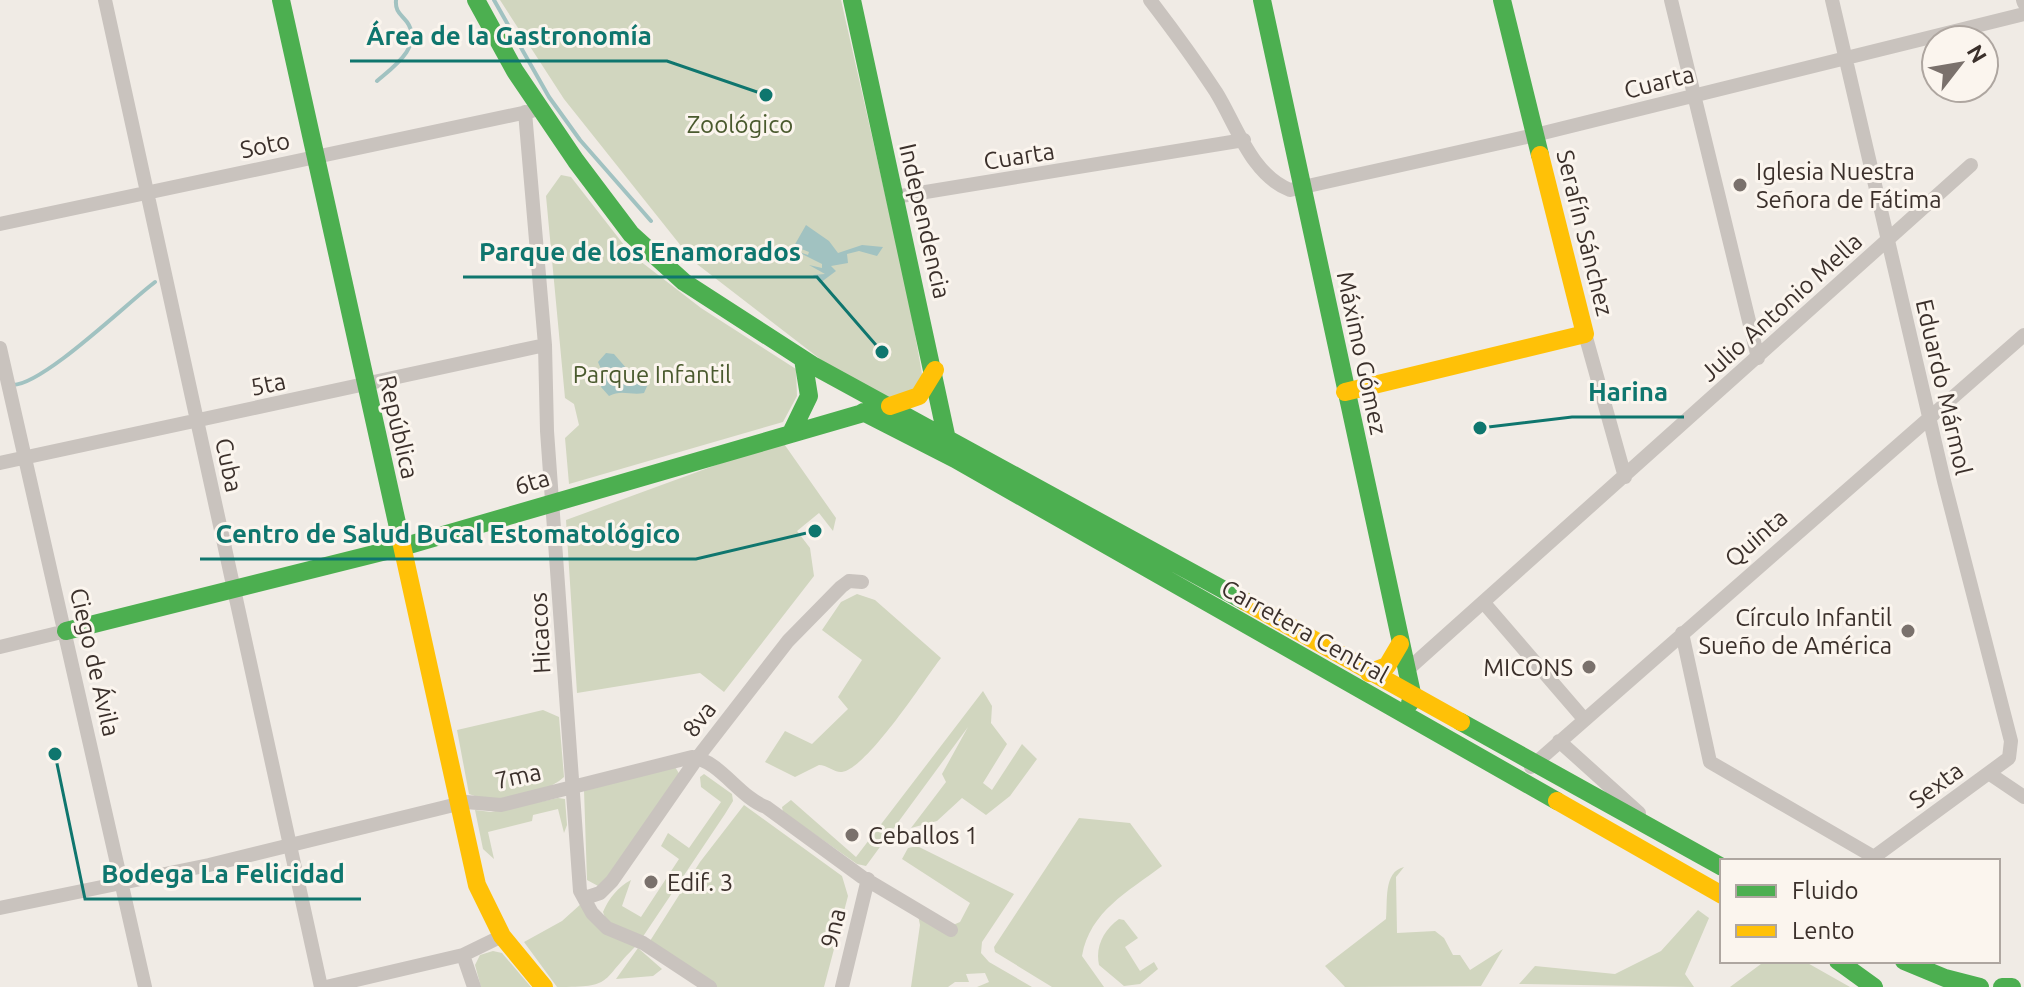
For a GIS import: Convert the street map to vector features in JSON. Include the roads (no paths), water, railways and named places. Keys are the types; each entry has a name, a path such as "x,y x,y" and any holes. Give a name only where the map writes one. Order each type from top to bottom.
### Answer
{"main road":[{"name":"República","path":"281,0 477,885 502,936 544,987"},
{"name":"Carretera Central","path":"476,0 532,110 643,246 678,277 803,359 890,406 943,443 1408,706 1519,777 1720,894"},
{"name":"Independencia","path":"852,0 935,370 943,443"},
{"name":"Máximo Gómez","path":"1262,0 1400,644 1408,706"},
{"name":"Serafín Sánchez","path":"1502,0 1585,334"},
{"path":"1345,392 1585,334"},
{"path":"792,431 807,413 810,400 810,377 803,359"},
{"name":"6ta","path":"66,631 402,547 792,431 906,404 921,396 932,383 935,370"},
{"name":"Carretera Central","path":"863,412 943,443 1369,673 1408,706 1534,764 1720,866"},
{"path":"1369,673 1387,666 1400,644"},
{"path":"1841,963 1874,987"},
{"path":"1909,963 1945,978 1980,987"},
{"path":"2002,987 2019,987"}],"street":[{"name":"Cuba","path":"105,0 289,845 323,987"},
{"path":"1150,0 1215,92 1266,174 1281,187 1303,189"},
{"path":"1671,0 1758,358"},
{"name":"Eduardo Mármol","path":"1832,0 1928,416 2011,741 2009,758 1990,774"},
{"name":"Cuarta","path":"1303,189 1846,60 2024,14"},
{"name":"Soto","path":"0,224 532,110"},
{"name":"Hicacos","path":"532,110 552,501 580,891 607,928 643,943 710,987"},
{"name":"Cuarta","path":"895,197 1244,140"},
{"name":"Julio Antonio Mella","path":"1405,672 1971,165"},
{"name":"Serafín Sánchez","path":"1585,334 1625,477"},
{"name":"Quinta","path":"1519,777 2024,335"},
{"name":"5ta","path":"0,463 545,345"},
{"name":"Ciego de Ávila","path":"0,348 145,987"},
{"name":"8va","path":"585,898 600,893 612,881 698,757 788,641 824,602 849,581 862,582"},
{"path":"1484,603 1584,719"},
{"name":"6ta","path":"0,647 66,631"},
{"name":"Sexta","path":"1682,633 1710,762 1874,857 1990,774 2024,797"},
{"path":"1559,741 1662,834"},
{"path":"698,757 749,799 951,930"},
{"name":"7ma","path":"0,908 122,883 471,801 501,805 649,765 698,757"},
{"name":"9na","path":"842,987 868,879"},
{"path":"323,987 463,955 502,936"},
{"path":"463,955 474,987"}],"water":[{"path":"806,225 829,241 838,253 862,245 883,247 877,256 859,251 847,254 848,263 831,266 836,271 820,283 813,275 825,274 809,265 822,268 822,264 796,251 808,255 809,252 794,246"},
{"path":"606,353 614,354 627,369 643,369 649,382 644,393 609,396 601,387 604,376 598,362"}],"waterway":[{"path":"377,81 404,56 412,40 407,22 397,10 396,0"},
{"path":"494,0 549,97 580,140 651,221"},
{"path":"13,385 27,381 64,358 155,282"}],"place":[{"name":"Área de la Gastronomía","path":"766,95"},
{"name":"Iglesia Nuestra Señora de Fátima","path":"1740,185"},
{"name":"Parque de los Enamorados","path":"882,352"},
{"name":"Harina","path":"1480,428"},
{"name":"Centro de Salud Bucal Estomatológico","path":"815,531"},
{"name":"Círculo Infantil Sueño de América","path":"1908,631"},
{"name":"MICONS","path":"1589,667"},
{"name":"Bodega La Felicidad","path":"55,754"},
{"name":"Ceballos 1","path":"852,835"},
{"name":"Edif. 3","path":"651,882"}],"park label":[{"name":"Zoológico","path":"740,124"},
{"name":"Parque Infantil","path":"652,374"}]}
